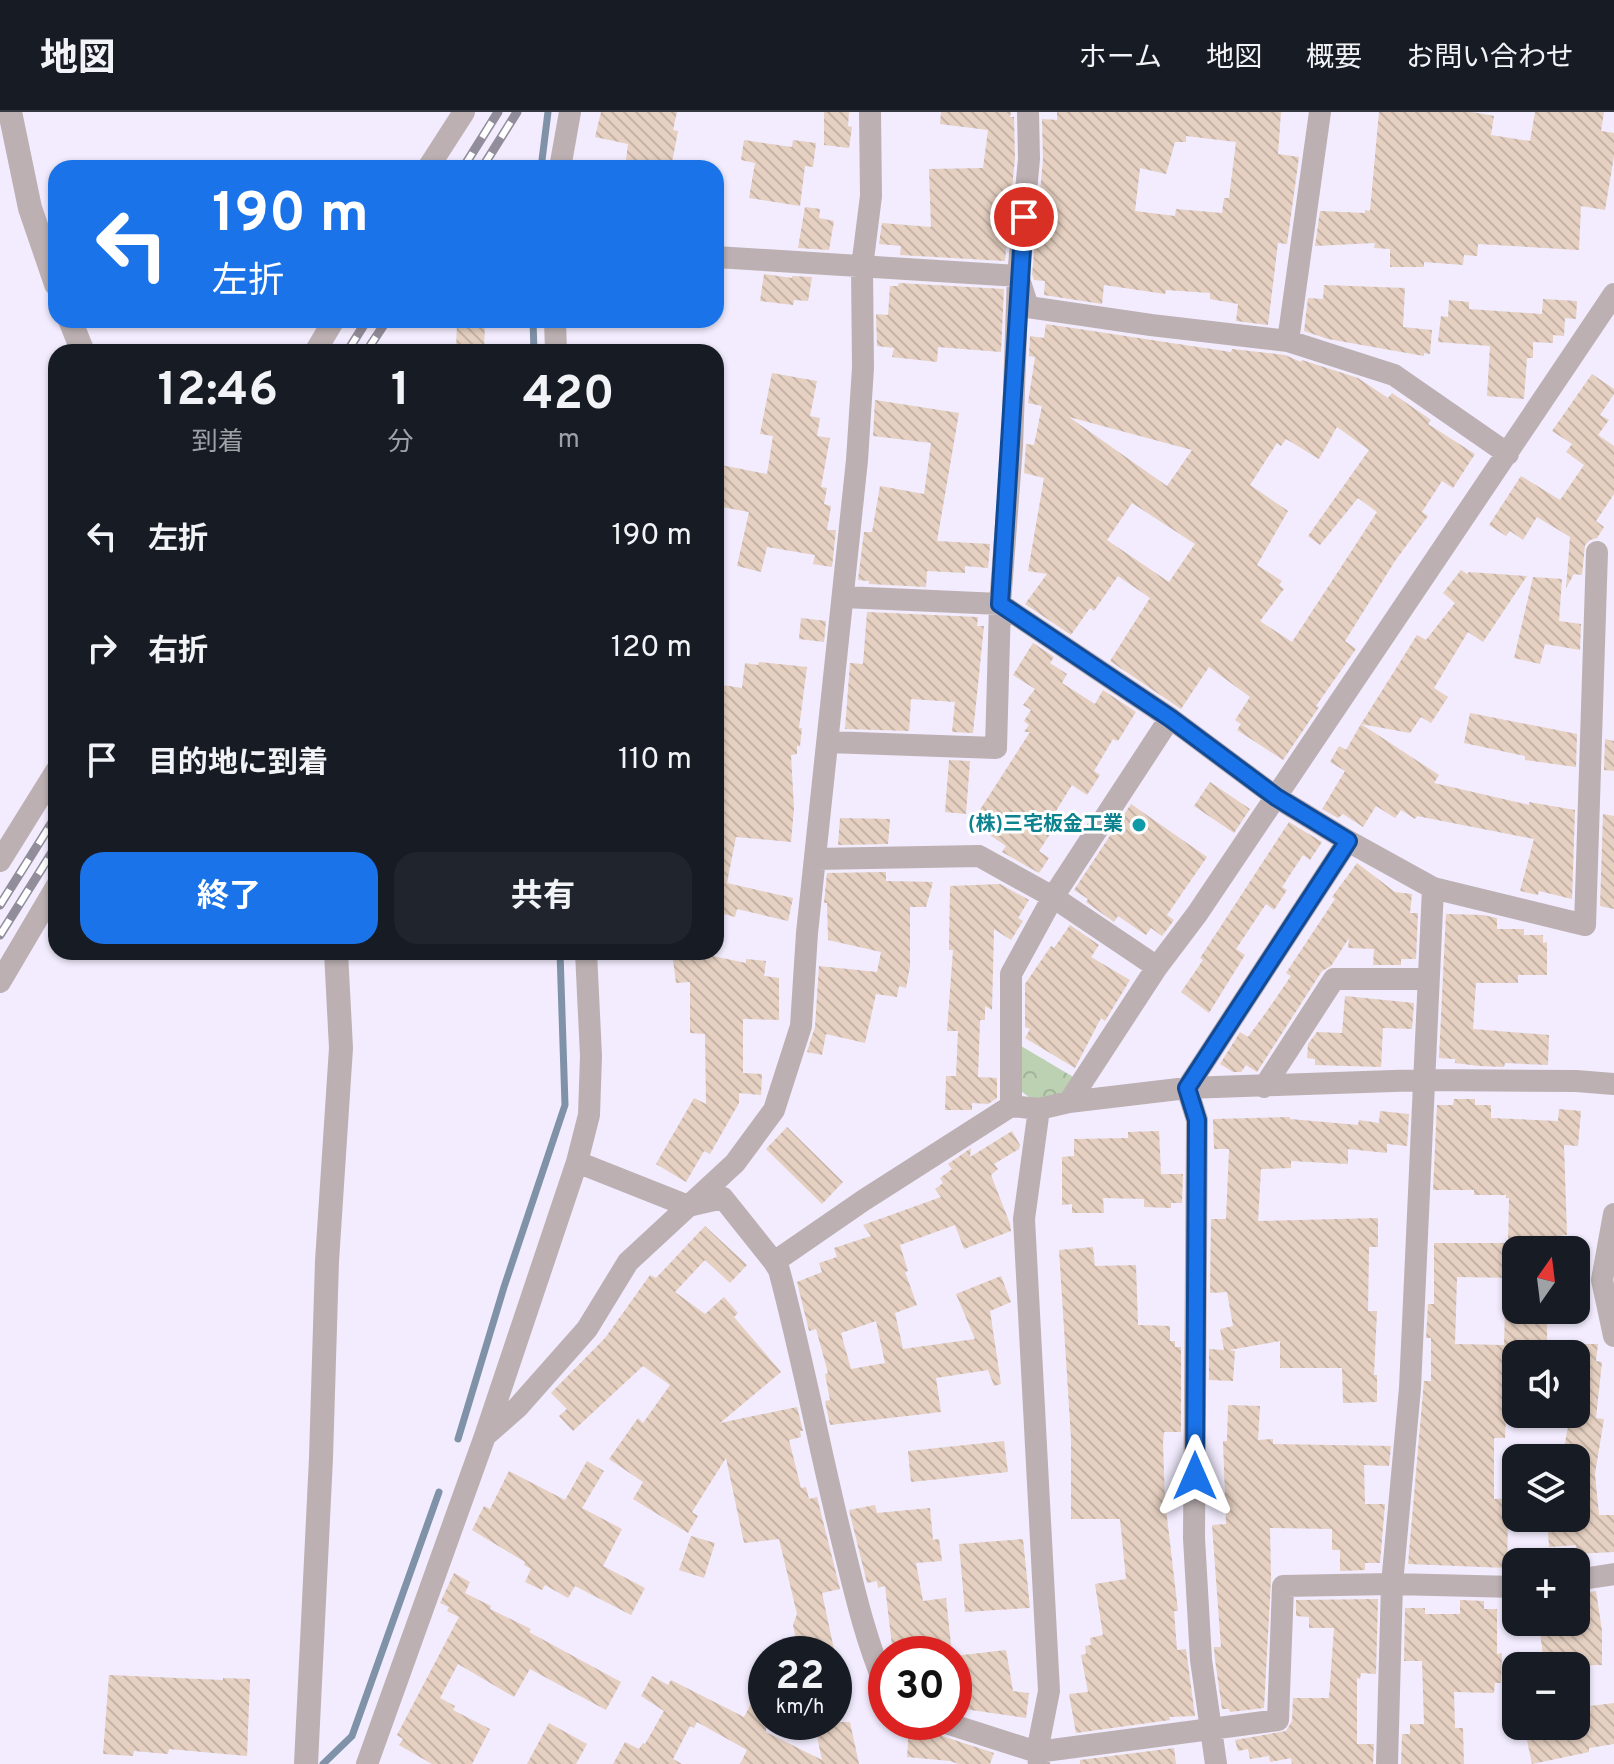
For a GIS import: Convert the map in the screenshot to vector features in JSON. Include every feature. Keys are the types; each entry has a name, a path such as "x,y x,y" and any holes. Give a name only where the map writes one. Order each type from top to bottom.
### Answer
{"street":[{"path":"10,112 30,208 48,261"},
{"path":"433,160 464,112"},
{"path":"561,160 570,112"},
{"path":"485,1436 518,1407 587,1329 628,1262 735,1163 774,1110 801,1026 807,933 844,597 863,368 862,267 871,196 870,112"},
{"path":"828,742 996,748 1000,604 1012,446 1018,276 1029,159 1028,112"},
{"path":"1288,341 1320,112"},
{"path":"724,258 1018,276"},
{"path":"1018,276 1028,307 1288,341 1394,375 1508,454"},
{"path":"1069,1102 1157,967 1276,797 1614,294"},
{"path":"844,597 1000,604 1170,718 1276,797 1433,888 1585,925 1597,552"},
{"path":"1011,1106 1011,974 1053,897 1170,718"},
{"path":"0,861 48,784"},
{"path":"1187,1088 1348,841"},
{"path":"815,859 979,856 1053,897 1157,967"},
{"path":"1387,1764 1392,1584 1410,1388 1433,888"},
{"path":"0,982 48,901"},
{"path":"306,1764 327,1261 341,1048 336,960"},
{"path":"367,1764 485,1436 577,1162 589,1115 591,1056 586,960"},
{"path":"1264,1087 1334,979 1428,979"},
{"path":"774,1262 1011,1106 1039,1109 1069,1102 1187,1088 1422,1080 1614,1084"},
{"path":"1187,1088 1197,1120 1194,1538 1201,1660 1216,1764"},
{"path":"1038,1758 1049,1691 1024,1219 1039,1109"},
{"path":"577,1162 688,1206 723,1198 779,1270 868,1644"},
{"path":"1614,1214 1602,1280 1614,1336"},
{"path":"1590,1578 1614,1574"},
{"path":"972,1733 1038,1758 1211,1728 1278,1720 1283,1586 1502,1587"}],"green space":[{"path":"1021,1046 1075,1078 1060,1097 1034,1101 1021,1091"}],"building":[{"path":"601,112 677,112 673,130 678,131 673,160 626,160 628,144 595,137"},
{"path":"824,112 849,112 848,126 852,127 849,148 824,145"},
{"path":"941,112 1011,112 1010,117 1014,117 1015,158 1005,261 900,255 901,246 879,244 882,223 931,227 929,169 983,168 988,130 940,124"},
{"path":"1057,112 1281,112 1278,154 1299,157 1287,244 1278,243 1268,325 1236,321 1238,304 1210,299 1210,293 1166,290 1165,294 1104,285 1102,304 1044,295 1045,281 1034,280 1032,274 1043,160 1042,119 1057,120","holes":["1186,136 1236,142 1229,198 1224,198 1222,213 1176,209 1175,216 1135,211 1140,168 1166,174 1175,142 1186,142"]},
{"path":"1379,112 1472,112 1494,116 1491,135 1530,141 1535,112 1604,112 1601,131 1614,133 1614,156 1605,210 1581,206 1579,250 1478,244 1477,256 1464,255 1463,265 1424,262 1424,267 1390,267 1390,249 1374,248 1375,243 1315,246 1320,211 1370,211"},
{"path":"744,140 792,147 793,140 816,143 813,167 805,166 800,206 749,198 755,163 741,160"},
{"path":"805,207 820,209 819,218 834,221 829,250 798,248"},
{"path":"764,274 812,277 808,301 794,300 793,305 760,301"},
{"path":"899,283 1004,289 1001,352 938,347 937,362 892,357 894,348 877,346 876,314 888,315 890,286 898,286"},
{"path":"1324,285 1405,288 1403,327 1432,330 1430,354 1424,353 1424,356 1328,339 1304,331 1308,298 1323,299"},
{"path":"1543,299 1577,301 1576,319 1565,318 1564,336 1553,335 1553,343 1533,342 1533,358 1527,358 1524,399 1487,396 1490,346 1438,342 1441,316 1448,317 1449,300 1469,302 1469,309 1542,314"},
{"path":"1046,324 1231,352 1232,349 1285,355 1358,378 1388,398 1392,393 1431,420 1428,424 1475,454 1453,488 1442,481 1422,512 1428,516 1395,561 1345,641 1356,649 1283,760 1237,730 1241,724 1235,720 1250,697 1209,667 1181,709 1110,661 1150,598 1118,576 1094,611 1090,608 1071,635 1025,604 1047,574 1028,571 1044,478 1024,473 1026,444 1034,445 1042,406 1028,403 1035,357 1029,356 1030,336 1044,338","holes":["1069,417 1192,450 1167,486","1337,427 1369,450 1308,536 1320,545 1358,498 1377,512 1292,642 1260,621 1284,589 1279,585 1282,581 1257,565 1288,511 1250,485 1277,443 1281,446 1286,439 1319,459","1132,503 1195,544 1169,582 1107,540"]},
{"path":"457,328 485,328 484,344 456,344"},
{"path":"772,373 817,381 810,416 820,418 817,436 830,438 821,487 827,488 824,504 831,506 827,530 836,530 832,567 813,564 815,555 767,547 761,572 737,566 749,512 724,507 724,466 767,474 773,436 760,434"},
{"path":"1592,374 1614,389 1600,415 1609,420 1598,435 1614,446 1614,494 1596,521 1604,527 1597,538 1585,545 1582,575 1574,574 1566,588 1570,537 1537,517 1523,540 1510,531 1506,536 1489,525 1521,476 1560,500 1584,465 1566,452 1572,444 1552,431"},
{"path":"875,400 959,413 937,541 990,544 988,568 965,566 965,573 927,571 926,587 869,584 869,581 858,580 864,532 872,532 880,486 924,494 931,443 873,436"},
{"path":"1461,570 1467,574 1527,576 1483,642 1468,632 1434,688 1448,697 1431,723 1421,717 1410,733 1361,724 1417,635 1426,640 1455,603 1443,593"},
{"path":"1533,577 1562,579 1559,621 1581,624 1580,650 1545,644 1540,664 1514,658"},
{"path":"867,612 978,617 977,626 984,626 973,733 952,732 955,702 911,699 909,731 845,729 850,663 863,664"},
{"path":"801,618 826,621 824,642 799,639"},
{"path":"1033,643 1054,657 1050,663 1067,674 1062,683 1095,704 1103,690 1136,712 1118,741 1113,739 1094,771 1100,775 1087,795 1072,785 1048,824 1054,828 1039,851 1049,858 1039,873 1002,852 1006,846 990,835 999,821 974,819 1030,732 1024,732 1029,725 1024,721 1031,710 1023,705 1035,689 1013,675"},
{"path":"759,662 807,667 799,728 802,728 800,746 797,746 797,754 791,755 794,808 791,842 736,837 727,883 793,898 788,921 737,909 735,917 724,914 724,685 742,688 745,663 758,665"},
{"path":"1470,713 1577,734 1576,767 1525,760 1525,756 1464,743"},
{"path":"1361,724 1439,775 1434,783 1529,805 1529,802 1575,810 1572,899 1539,891 1538,895 1520,891 1534,839 1417,816 1415,819 1401,810 1395,818 1376,806 1363,827 1343,814 1338,818 1322,809 1345,771 1330,762 1339,746 1346,750"},
{"path":"1605,739 1614,741 1614,771 1604,770"},
{"path":"949,760 970,761 966,814 945,812"},
{"path":"1210,782 1250,809 1234,833 1194,806"},
{"path":"1131,804 1207,857 1167,915 1174,920 1162,936 1151,928 1146,935 1118,916 1114,922 1074,890"},
{"path":"1603,814 1614,816 1614,909 1600,906"},
{"path":"840,818 890,819 888,844 838,845"},
{"path":"1289,822 1322,842 1310,860 1303,855 1282,887 1287,890 1274,910 1266,904 1236,949 1245,955 1209,1013 1181,992"},
{"path":"1357,863 1395,892 1412,894 1410,913 1418,913 1416,959 1401,959 1401,965 1373,965 1374,949 1348,948 1349,938 1331,966 1322,971 1257,1072 1246,1065 1241,1072 1233,1072 1220,1064 1240,1032 1248,1037 1291,976 1286,973 1335,899 1332,897"},
{"path":"886,872 886,881 933,882 926,907 910,907 910,966 906,988 899,986 897,997 876,994 865,1043 826,1034 822,1055 807,1052 815,1027 819,966 877,972 881,952 828,940 827,903 824,903 827,873"},
{"path":"1000,884 1029,900 1018,918 1023,921 1011,940 994,929 992,1010 985,1006 985,1020 980,1020 978,1077 997,1078 997,1098 988,1104 972,1103 972,1110 945,1110 946,1076 956,1076 958,1031 947,1031 953,950 949,950 950,886"},
{"path":"1446,914 1497,918 1497,929 1524,929 1524,935 1543,935 1543,943 1547,942 1547,975 1518,975 1518,983 1476,983 1473,1029 1549,1035 1548,1065 1505,1063 1504,1067 1479,1066 1439,1058"},
{"path":"1070,925 1099,945 1091,957 1130,980 1105,1021 1101,1018 1075,1068 1025,1038 1030,1029 1025,1027 1025,984"},
{"path":"673,960 766,961 764,976 779,978 779,1020 743,1019 743,1073 762,1074 761,1095 739,1093 739,1103 710,1154 704,1151 686,1182 656,1164 694,1098 706,1104 705,1034 690,1033 690,982 676,983"},
{"path":"1345,996 1414,1003 1412,1029 1383,1028 1381,1067 1315,1065 1315,1059 1307,1058 1308,1044 1317,1032 1342,1033"},
{"path":"1454,1099 1475,1099 1475,1105 1491,1105 1491,1118 1558,1121 1559,1109 1581,1111 1578,1146 1564,1145 1567,1235 1508,1236 1509,1198 1506,1195 1474,1195 1474,1190 1433,1190 1437,1105 1453,1105"},
{"path":"1380,1111 1409,1114 1407,1146 1387,1144 1387,1153 1348,1149 1348,1164 1291,1161 1291,1168 1261,1169 1258,1221 1378,1218 1378,1247 1369,1247 1368,1311 1377,1311 1374,1375 1377,1375 1377,1402 1343,1403 1342,1368 1280,1368 1280,1341 1229,1350 1235,1351 1233,1381 1209,1380 1209,1349 1224,1350 1220,1329 1233,1326 1227,1292 1210,1293 1211,1219 1226,1219 1229,1149 1214,1149 1213,1119 1290,1117 1358,1125 1359,1120 1379,1123"},
{"path":"787,1127 843,1182 822,1204 766,1149"},
{"path":"1012,1131 1020,1145 1019,1149 994,1164 998,1169 991,1175 1011,1231 964,1249 955,1225 900,1245 908,1271 905,1272 917,1305 895,1313 903,1349 975,1339 956,1294 1001,1276 1011,1302 990,1311 1001,1384 994,1386 988,1370 936,1378 941,1412 830,1425 825,1401 830,1400 825,1374 828,1373 816,1329 809,1331 797,1282 822,1272 819,1263 837,1257 834,1248 871,1236 863,1225 941,1197 935,1189 943,1183 940,1178 952,1169 948,1164 971,1148 970,1157","holes":["876,1321 885,1363 851,1369 841,1333"]},
{"path":"1159,1131 1161,1174 1183,1174 1182,1203 1171,1203 1171,1208 1144,1207 1144,1199 1103,1198 1104,1213 1072,1213 1072,1204 1062,1205 1062,1157 1074,1156 1074,1139 1128,1138 1128,1132"},
{"path":"705,1226 747,1265 730,1283 705,1260 675,1292 705,1314 724,1297 738,1313 734,1317 781,1372 720,1423 797,1407 803,1431 800,1431 801,1437 789,1440 801,1488 806,1487 809,1499 817,1497 840,1589 822,1593 831,1636 795,1636 793,1625 797,1614 779,1539 744,1543 726,1458 692,1512 698,1516 688,1533 633,1499 643,1482 609,1459 638,1418 643,1423 670,1385 643,1366 573,1431 559,1416 567,1409 551,1393 605,1338 650,1275 656,1278"},
{"path":"1434,1243 1502,1243 1502,1278 1457,1277 1455,1344 1502,1345 1502,1428 1505,1428 1505,1438 1494,1438 1494,1499 1502,1499 1502,1532 1508,1532 1507,1548 1502,1548 1502,1568 1408,1564 1424,1381 1431,1381 1431,1338 1426,1338 1428,1304 1434,1304"},
{"path":"1093,1247 1095,1266 1136,1265 1138,1325 1170,1326 1170,1341 1175,1341 1175,1347 1181,1347 1181,1432 1164,1432 1165,1500 1178,1611 1174,1611 1177,1650 1186,1649 1195,1716 1169,1717 1170,1720 1076,1733 1069,1694 1088,1692 1081,1655 1086,1654 1085,1646 1091,1645 1090,1638 1103,1635 1095,1584 1126,1579 1120,1519 1071,1519 1071,1438 1059,1250"},
{"path":"1505,1324 1547,1324 1547,1340 1504,1340"},
{"path":"1590,1344 1598,1344 1596,1361 1602,1362 1596,1418 1604,1419 1595,1474 1599,1515 1614,1515 1614,1552 1590,1553 1590,1548 1576,1548 1576,1545 1549,1547 1548,1532 1590,1532 1590,1444 1565,1444 1568,1428 1590,1428"},
{"path":"1228,1405 1260,1406 1258,1440 1273,1439 1273,1444 1391,1446 1389,1466 1364,1465 1365,1504 1385,1504 1380,1563 1365,1563 1365,1570 1340,1571 1340,1550 1332,1550 1332,1529 1270,1528 1271,1579 1264,1708 1230,1712 1229,1709 1222,1709 1215,1659 1214,1647 1221,1647 1212,1525 1226,1524 1223,1441 1227,1441"},
{"path":"1004,1441 1008,1472 911,1482 908,1451"},
{"path":"587,1461 604,1471 582,1508 622,1529 603,1566 645,1588 631,1615 575,1586 568,1598 545,1585 542,1590 525,1582 531,1569 524,1565 525,1562 472,1530 484,1506 490,1509 509,1471 565,1500"},
{"path":"875,1505 877,1513 930,1508 933,1540 939,1539 942,1561 916,1563 923,1601 946,1598 950,1636 891,1636 885,1586 878,1588 877,1581 867,1583 849,1510"},
{"path":"691,1536 715,1543 704,1578 679,1570"},
{"path":"1023,1539 1030,1608 965,1612 959,1544"},
{"path":"454,1573 470,1582 465,1593 621,1682 606,1710 530,1669 514,1697 458,1664 440,1698 455,1706 453,1710 490,1729 472,1764 432,1764 399,1745 403,1739 397,1735 459,1617 440,1603"},
{"path":"1596,1591 1602,1631 1602,1665 1590,1665 1590,1652 1542,1652 1541,1636 1590,1636 1590,1592"},
{"path":"1378,1599 1376,1674 1361,1673 1360,1679 1357,1678 1357,1744 1374,1744 1373,1764 1292,1764 1291,1758 1270,1762 1269,1756 1250,1759 1248,1749 1238,1751 1235,1740 1286,1731 1292,1721 1293,1698 1329,1698 1334,1628 1309,1628 1309,1617 1296,1616 1296,1600"},
{"path":"1460,1600 1484,1601 1484,1609 1497,1609 1497,1654 1502,1653 1501,1683 1495,1683 1494,1693 1454,1692 1455,1728 1463,1728 1464,1764 1401,1764 1402,1734 1410,1734 1410,1724 1424,1724 1422,1661 1404,1661 1405,1608 1425,1608 1425,1614 1460,1614"},
{"path":"1006,1650 1013,1691 1029,1693 1026,1718 972,1710 972,1654"},
{"path":"109,1675 250,1679 247,1756 169,1749 168,1754 134,1751 133,1756 103,1754"},
{"path":"652,1676 668,1685 671,1680 744,1717 748,1709 748,1740 782,1740 822,1760 818,1740 852,1740 852,1731 859,1764 740,1764 747,1750 697,1722 694,1728 690,1726 673,1759 682,1764 613,1764 625,1742 639,1749 645,1744 664,1711 641,1696"},
{"path":"1614,1703 1614,1744 1532,1764 1527,1740 1590,1740 1590,1706"},
{"path":"549,1723 587,1744 576,1764 527,1764"},
{"path":"908,1740 954,1740 994,1753 990,1764 959,1764 907,1757"},
{"path":"1174,1748 1176,1764 1080,1764 1080,1760"}],"waterway":[{"path":"542,160 548,112"},
{"path":"533,328 534,344"},
{"path":"458,1439 504,1287 565,1105 560,960"},
{"path":"323,1764 352,1736 439,1492"}],"railway":[{"path":"468,160 498,112"},
{"path":"487,160 517,112"},
{"path":"352,344 362,328"},
{"path":"371,344 382,328"},
{"path":"0,905 48,829"},
{"path":"0,935 48,859"}],"place":[{"name":"(株)三宅板金工業","path":"1139,825"}],"route":[{"path":"1024,217 1000,604 1170,718 1276,797 1348,841 1187,1088 1197,1120 1195,1476"}]}
